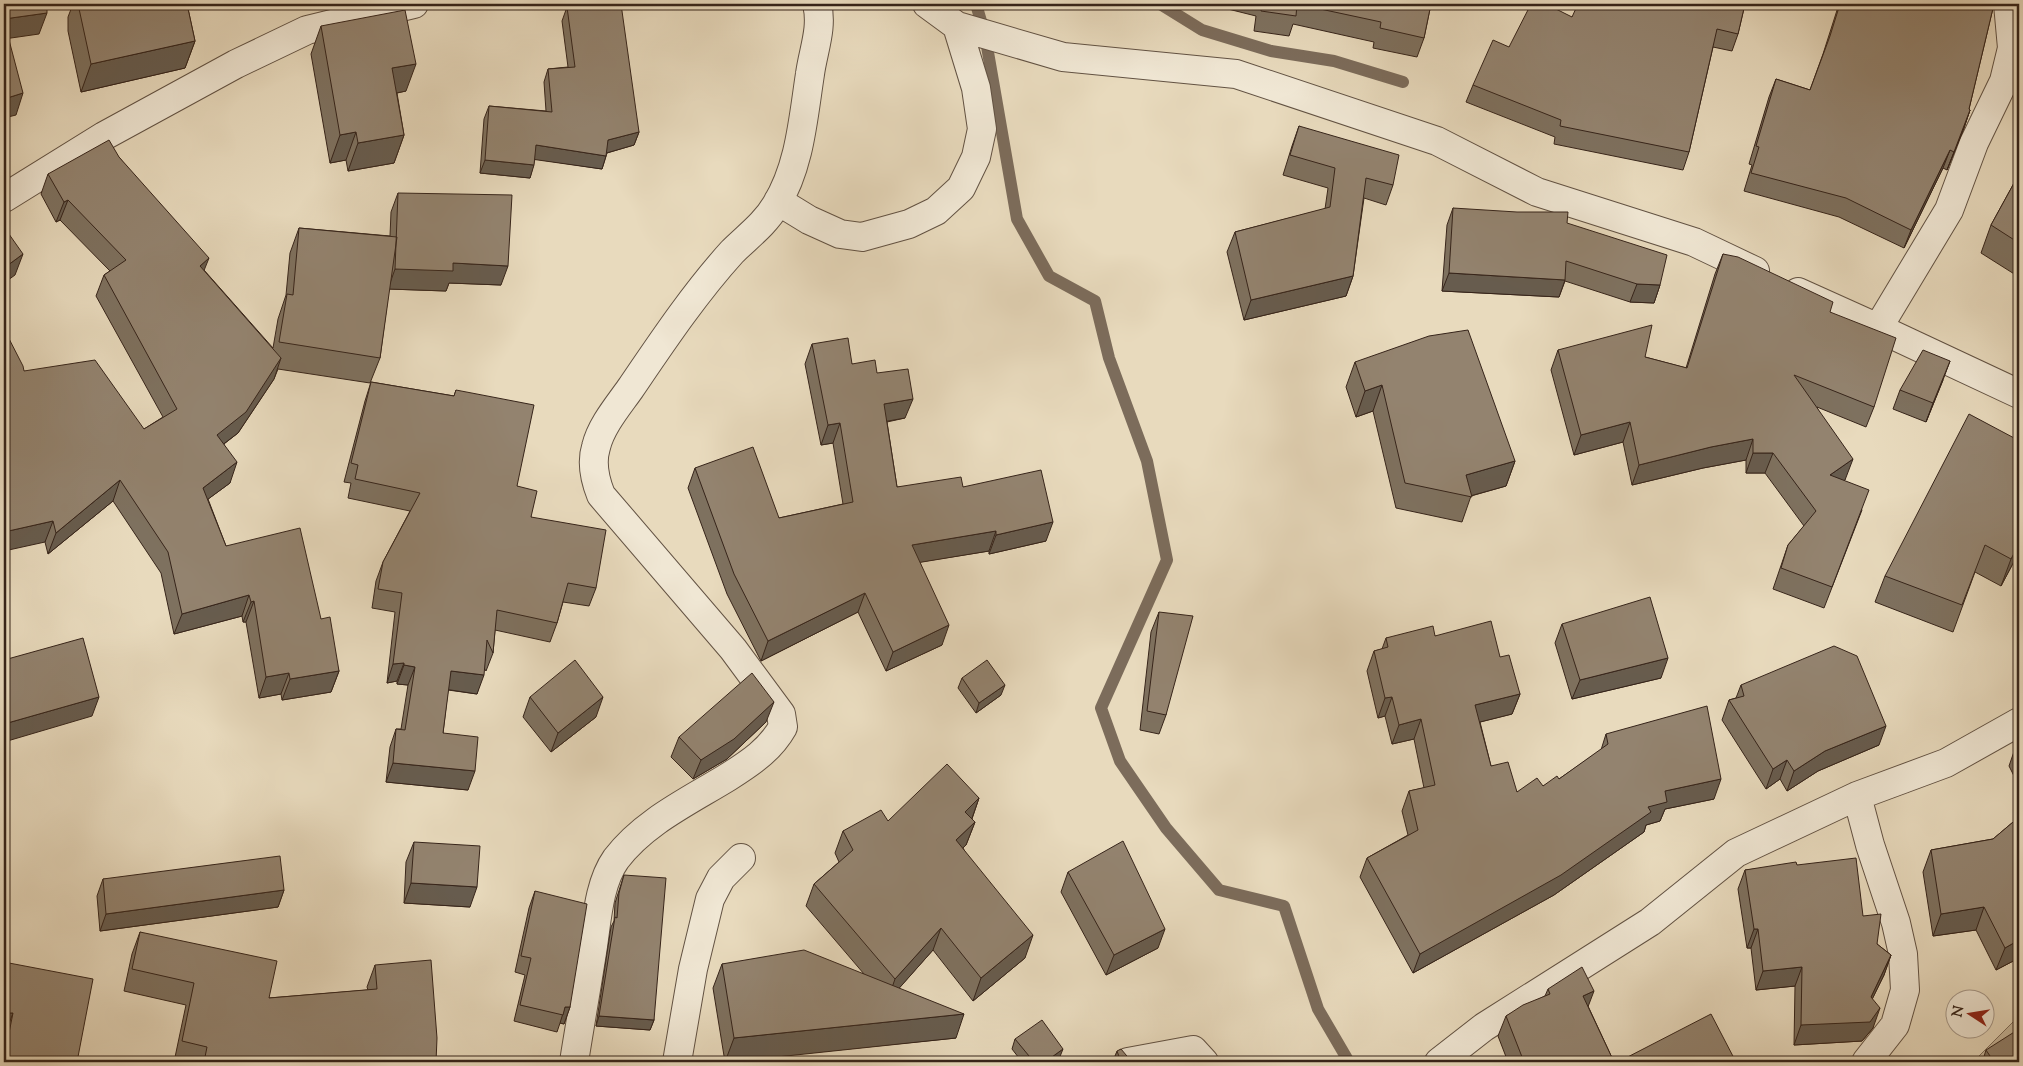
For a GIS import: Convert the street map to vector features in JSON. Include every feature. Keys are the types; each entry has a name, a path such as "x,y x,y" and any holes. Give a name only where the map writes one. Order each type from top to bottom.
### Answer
{"street":[{"path":"4,198 104,136 236,64 307,30 414,4"},
{"path":"574,1062 599,903 615,860 647,827 746,765 769,748 783,727 781,714 733,649 601,495 595,480 594,464 595,448 602,433 663,340 708,282 733,252 756,230 778,201 796,161 811,62 819,31 817,4"},
{"path":"926,4 957,26 1063,57 1236,74 1437,140 1536,192 1694,242 1811,299 2019,394"},
{"path":"1878,328 1949,210 1974,143 2004,81 2012,48 2008,4"},
{"path":"778,201 809,220 840,234 862,237 909,224 936,211 961,188 976,157 982,129 976,88 957,26"},
{"path":"1439,1062 1484,1027 1650,922 1736,853 1857,796 1946,763 2019,722"},
{"path":"1857,796 1870,845 1896,923 1903,954 1905,990 1895,1025 1866,1062"},
{"path":"678,1062 693,969 710,899 721,878 741,858"},
{"path":"1128,1062 1193,1050 1204,1062"}],"shaded area":[{"path":"2019,1016 2019,1062 1973,1062"}],"building":[{"path":"4,4 47,4 47,13 4,19"},
{"path":"78,4 187,4 195,41 91,64"},
{"path":"621,4 639,132 608,140 606,156 536,145 534,165 485,160 489,106 552,112 548,69 575,67 567,7"},
{"path":"1262,4 1297,4 1296,16 1261,11"},
{"path":"1297,4 1431,4 1424,38 1380,28 1381,22"},
{"path":"1531,4 1546,4 1572,17 1578,4 1745,4 1738,34 1717,29 1689,152 1560,126 1561,120 1473,85 1493,40 1509,47"},
{"path":"1840,4 1994,4 1970,110 1954,152 1950,150 1911,230 1846,198 1751,173 1759,147 1756,146 1776,79 1810,90"},
{"path":"405,10 416,64 392,68 404,135 358,143 356,132 340,135 321,26"},
{"path":"4,21 23,93 4,99"},
{"path":"4,106 9,125 4,127"},
{"path":"1299,126 1399,155 1393,185 1366,178 1353,276 1251,300 1235,232 1330,207 1335,168 1290,155"},
{"path":"109,140 119,157 209,258 200,266 281,358 246,412 217,435 237,462 203,488 226,546 300,528 321,619 330,617 339,671 290,679 289,673 266,677 254,601 251,602 249,595 182,614 168,552 120,480 56,533 53,521 4,532 4,329 24,371 95,360 144,429 177,409 104,275 126,260 68,200 64,202 48,174"},
{"path":"2019,174 2019,243 1991,225"},
{"path":"398,193 512,195 508,266 453,263 453,271 395,269"},
{"path":"1453,208 1517,212 1568,212 1567,223 1667,255 1660,285 1637,284 1566,261 1565,280 1449,273"},
{"path":"4,227 23,254 4,268"},
{"path":"299,228 397,237 380,358 279,342 287,294 293,295"},
{"path":"1723,254 1738,257 1833,302 1830,312 1896,338 1874,407 1794,375 1853,459 1830,475 1869,490 1832,587 1781,568 1788,545 1816,511 1773,453 1753,453 1753,439 1711,447 1639,465 1630,422 1581,435 1558,350 1652,325 1645,357 1687,368"},
{"path":"1468,330 1515,461 1466,475 1472,497 1405,483 1382,385 1365,391 1355,362 1429,336"},
{"path":"848,338 852,364 875,360 877,373 908,369 913,399 884,404 897,487 961,477 963,487 1041,470 1053,522 996,535 996,531 912,545 949,625 893,652 865,593 768,641 734,574 695,468 753,447 779,518 853,502 840,423 828,425 812,344"},
{"path":"1923,350 1950,361 1933,403 1900,390"},
{"path":"371,382 454,396 456,390 534,405 517,486 537,491 531,517 606,530 596,588 568,583 557,623 497,610 493,653 487,640 484,675 451,671 443,733 478,737 475,771 393,763 396,729 405,730 415,667 404,665 404,663 393,664 402,593 378,589 383,562 420,493 355,479 358,465 351,463"},
{"path":"1969,414 2016,439 2019,434 2019,544 2011,559 1985,545 1962,605 1885,576"},
{"path":"1650,597 1668,658 1580,680 1562,624"},
{"path":"1159,612 1193,616 1166,715 1147,711"},
{"path":"1491,621 1500,657 1509,655 1520,694 1475,705 1491,766 1508,762 1517,792 1537,778 1543,786 1557,776 1559,779 1608,744 1606,734 1707,706 1721,779 1665,791 1667,802 1648,807 1651,812 1561,875 1420,954 1367,858 1418,830 1409,791 1435,785 1421,719 1399,725 1392,697 1385,698 1374,651 1388,647 1386,638 1433,626 1435,636"},
{"path":"83,638 99,697 4,724 4,660"},
{"path":"1834,646 1857,656 1886,726 1825,751 1794,771 1787,760 1773,769 1729,700 1744,696 1741,685"},
{"path":"575,660 603,697 558,733 530,697"},
{"path":"987,660 1005,685 979,703 962,678"},
{"path":"752,673 774,702 734,739 701,760 679,737"},
{"path":"947,764 979,798 965,812 975,822 956,840 1033,935 981,978 941,928 895,979 814,884 853,850 843,831 881,810 888,821"},
{"path":"2019,817 2019,940 2005,948 1984,907 1941,914 1931,850 1993,839"},
{"path":"1123,841 1165,929 1114,955 1068,872"},
{"path":"414,842 480,846 477,887 411,883"},
{"path":"280,856 284,890 106,914 103,879"},
{"path":"1856,858 1863,916 1881,914 1877,944 1891,955 1871,997 1880,1008 1870,1022 1801,1025 1802,967 1763,971 1758,929 1754,929 1745,870 1796,862 1797,865"},
{"path":"624,875 666,878 654,1020 599,1016 615,917 617,918 619,893"},
{"path":"535,891 587,904 570,1007 565,1007 563,1015 520,1005 531,958 521,956"},
{"path":"4,927 8,927 9,963 93,979 77,1062 4,1062 13,1013 4,1013"},
{"path":"140,932 277,961 269,998 377,989 375,965 431,960 437,1038 436,1062 204,1062 207,1047 182,1041 194,983 132,969"},
{"path":"804,950 964,1014 734,1038 722,964"},
{"path":"1582,967 1594,991 1583,996 1614,1062 1524,1062 1506,1016 1523,1005 1550,994 1548,989"},
{"path":"1711,1014 1736,1062 1618,1062"},
{"path":"1042,1020 1063,1049 1045,1062 1034,1062 1015,1039"},
{"path":"2019,1029 2019,1062 1994,1062 1986,1050"},
{"path":"1121,1049 1132,1062 1121,1062 1117,1051"}],"waterway":[{"path":"976,4 985,35 1017,219 1049,276 1095,301 1109,358 1147,461 1167,560 1101,708 1120,761 1166,828 1219,890 1284,906 1318,1009 1349,1062"},
{"path":"1160,4 1202,30 1271,51 1334,61 1403,82"}]}
